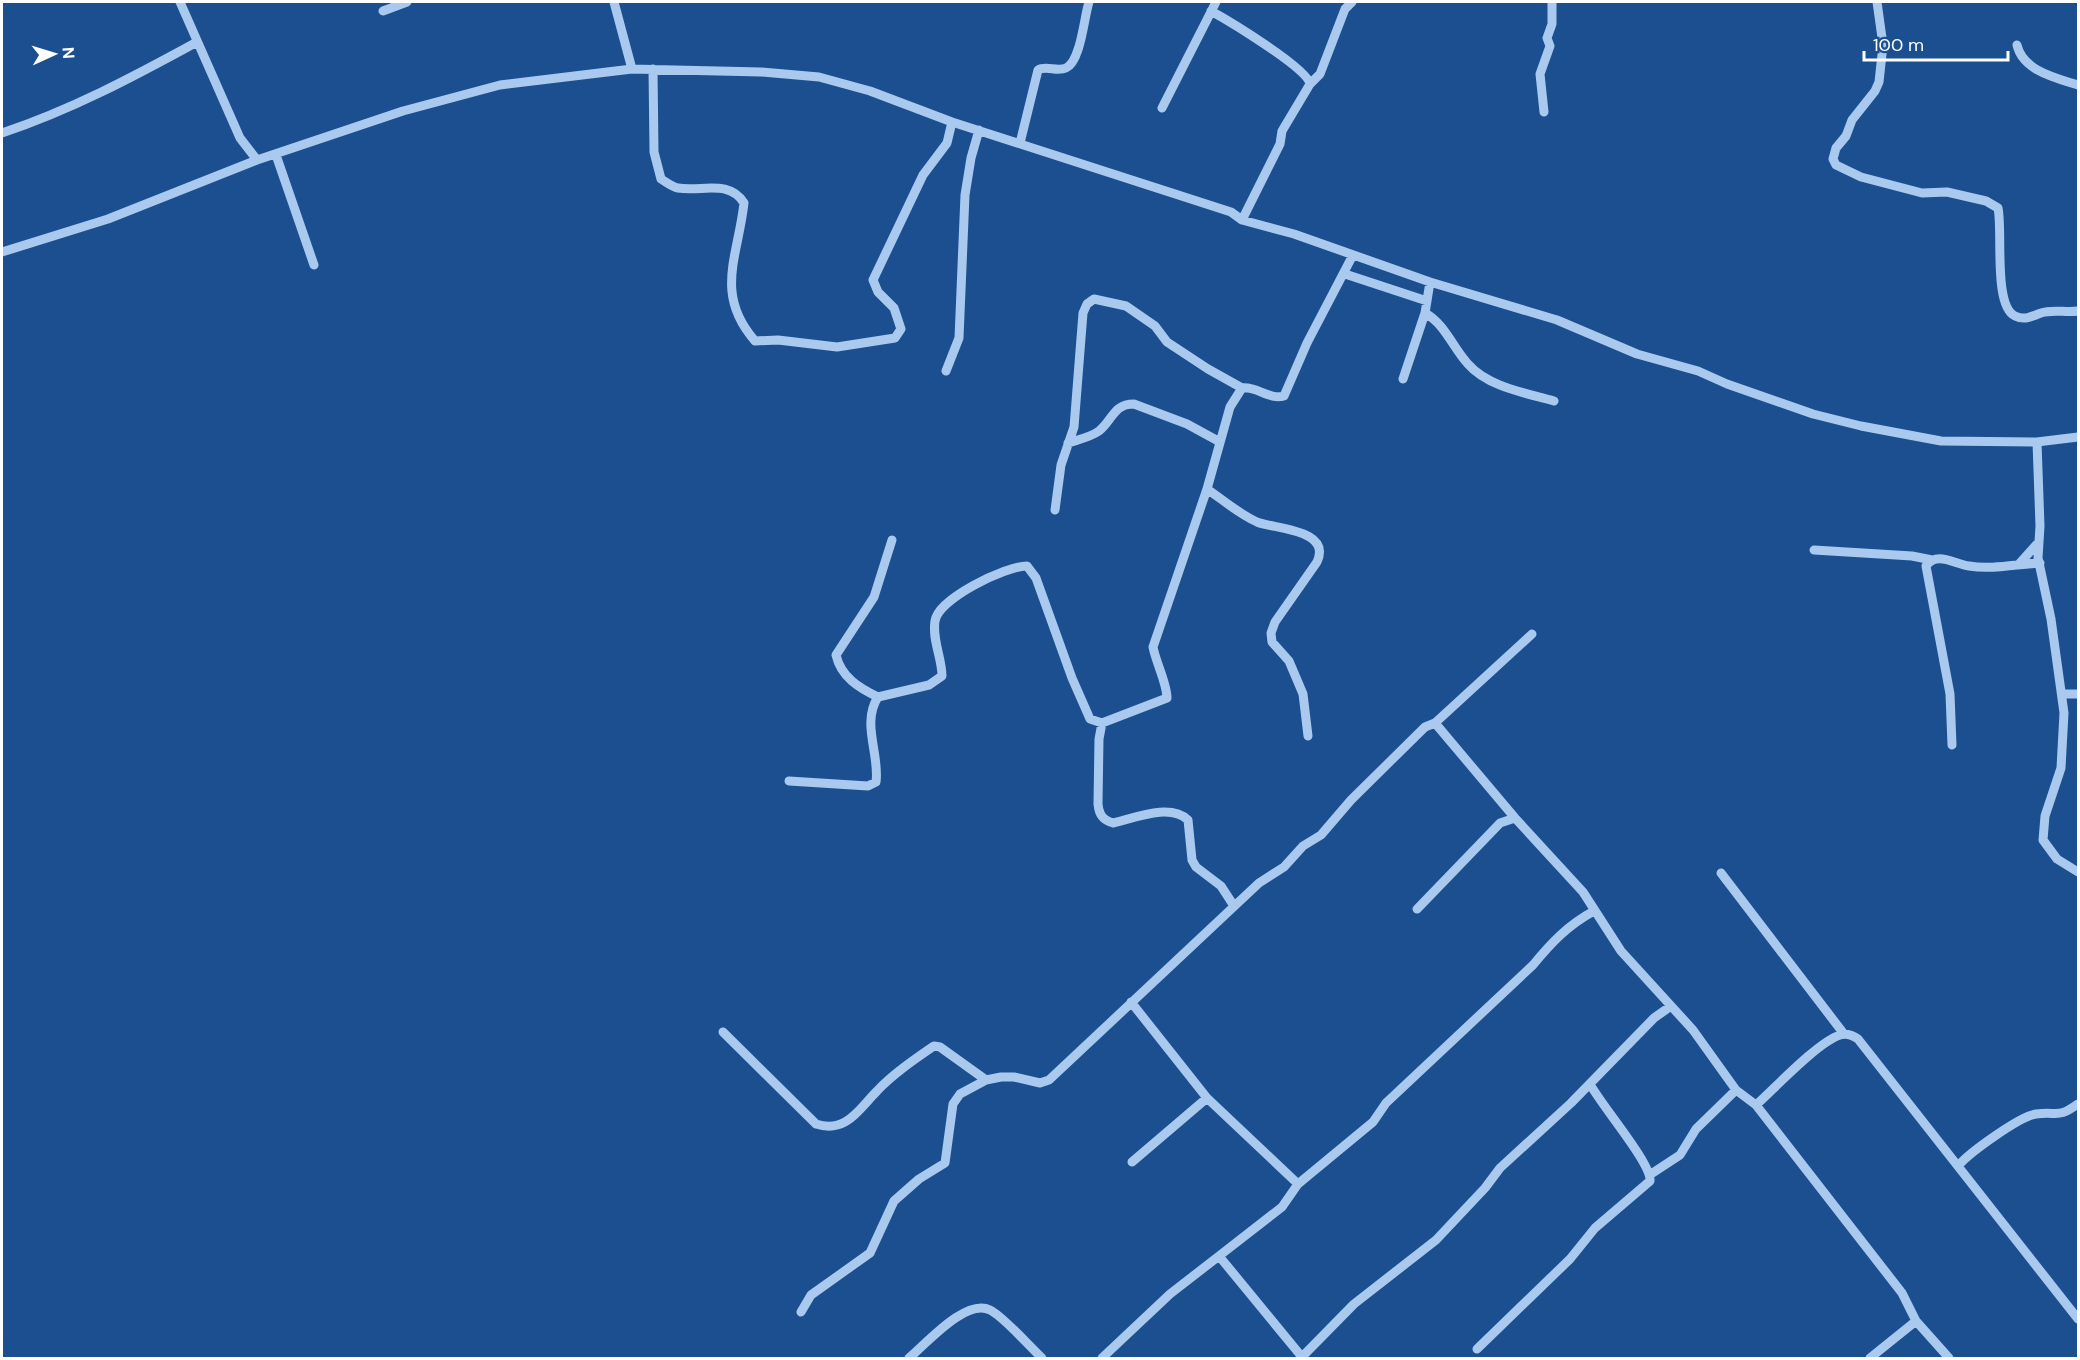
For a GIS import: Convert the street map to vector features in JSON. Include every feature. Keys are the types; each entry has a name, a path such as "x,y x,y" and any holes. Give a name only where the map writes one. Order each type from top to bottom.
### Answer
{"street":[{"path":"180,2 240,138 257,160"},
{"path":"383,11 407,2"},
{"path":"614,2 632,69"},
{"path":"1020,143 1038,70 1065,69 1072,62 1078,54 1089,2"},
{"path":"1162,108 1216,2"},
{"path":"1242,220 1280,144 1282,131 1311,84 1320,74 1345,9 1352,2"},
{"path":"1544,112 1540,74 1550,46 1547,39 1552,24 1551,2"},
{"path":"1877,2 1883,45 1879,82 1875,91 1852,120 1846,135 1836,148 1833,159 1836,165 1861,177 1923,193 1947,192 1986,201 1998,208 2003,294 2007,310 2015,317 2028,319 2043,312 2079,311"},
{"path":"1211,11 1296,66 1309,78 1311,84"},
{"path":"2,133 48,117 101,94 197,42"},
{"path":"2017,45 2025,60 2036,70 2079,85"},
{"path":"2,252 108,219 257,160 403,111 500,85 632,69 761,72 819,77 870,91 952,122 1231,212 1242,220 1294,234 1430,282 1557,320 1637,354 1698,371 1727,384 1813,414 1941,441 2037,442 2079,437"},
{"path":"654,69 654,152 661,179 676,188 718,188 738,194 744,203 730,288 746,330 755,341 778,340 837,347 895,338 901,328 894,308 878,292 873,280 923,175 946,143 952,122"},
{"path":"946,371 959,338 964,195 970,158 979,130"},
{"path":"276,155 314,265"},
{"path":"1055,510 1061,465 1074,427 1083,313 1087,304 1094,299 1126,306 1155,326 1167,342 1208,369 1242,388 1248,387 1274,397 1284,396 1307,343 1353,255"},
{"path":"1344,274 1426,301"},
{"path":"1403,379 1425,313 1430,282"},
{"path":"1425,313 1437,322 1468,365 1486,379 1554,401"},
{"path":"789,781 868,786 876,782 878,771 871,720 872,707 878,698 929,685 942,676 942,662 935,638 935,620 942,606 1006,570 1027,566 1036,578 1082,705 1090,719 1102,723 1167,698 1167,687 1157,669 1153,646 1207,489 1230,407 1242,388"},
{"path":"1068,443 1098,432 1117,408 1125,404 1134,404 1187,424 1220,442"},
{"path":"2037,442 2040,526 2037,544 2063,694 2065,734 2061,768 2044,816 2043,840 2056,860 2079,872"},
{"path":"1207,489 1252,519 1302,532 1318,547 1320,556 1317,562 1275,622 1271,633 1272,642 1289,661 1303,694 1308,736"},
{"path":"878,698 852,682 839,669 836,655 874,597 892,540"},
{"path":"2019,564 2037,544"},
{"path":"1814,550 1912,556 1932,560 1941,558 1976,567 2040,564"},
{"path":"1932,560 1926,566 1925,571 1950,694 1952,745"},
{"path":"801,1312 811,1295 870,1253 894,1202 920,1179 945,1163 952,1130 953,1104 960,1094 986,1080 1014,1077 1040,1083 1049,1080 1234,906 1321,835 1351,800 1425,727 1436,723 1532,634"},
{"path":"2063,694 2079,694"},
{"path":"1102,723 1099,739 1098,804 1099,812 1105,821 1113,823 1163,812 1182,815 1188,820 1192,860 1196,867 1221,886 1234,906"},
{"path":"1436,723 1515,818 1583,892 1621,951 1694,1030 1736,1090 1756,1105 1905,1298 1916,1321 1949,1359"},
{"path":"1416,909 1500,823 1515,818"},
{"path":"1720,873 1844,1034 1858,1039 1959,1165 2003,1227 2079,1319"},
{"path":"1102,1359 1170,1294 1282,1207 1298,1184 1373,1122 1386,1103 1533,965 1554,939 1574,922 1594,911"},
{"path":"1131,1002 1207,1098 1298,1184"},
{"path":"1219,1256 1302,1358 1354,1304 1394,1275 1441,1235 1500,1168 1590,1084 1654,1018 1671,1006"},
{"path":"723,1032 816,1124 823,1126 843,1124 855,1117 878,1090 934,1046 940,1047 986,1080"},
{"path":"1756,1105 1821,1047 1844,1034"},
{"path":"1476,1349 1570,1259 1595,1228 1650,1181 1651,1174 1647,1165 1615,1124 1590,1084"},
{"path":"1651,1174 1680,1155 1696,1129 1736,1090"},
{"path":"1132,1162 1207,1098"},
{"path":"1959,1165 1967,1156 2011,1125 2034,1114 2062,1115 2079,1104"},
{"path":"909,1359 962,1313 976,1307 991,1310 1042,1359"},
{"path":"1870,1359 1916,1321"}]}
